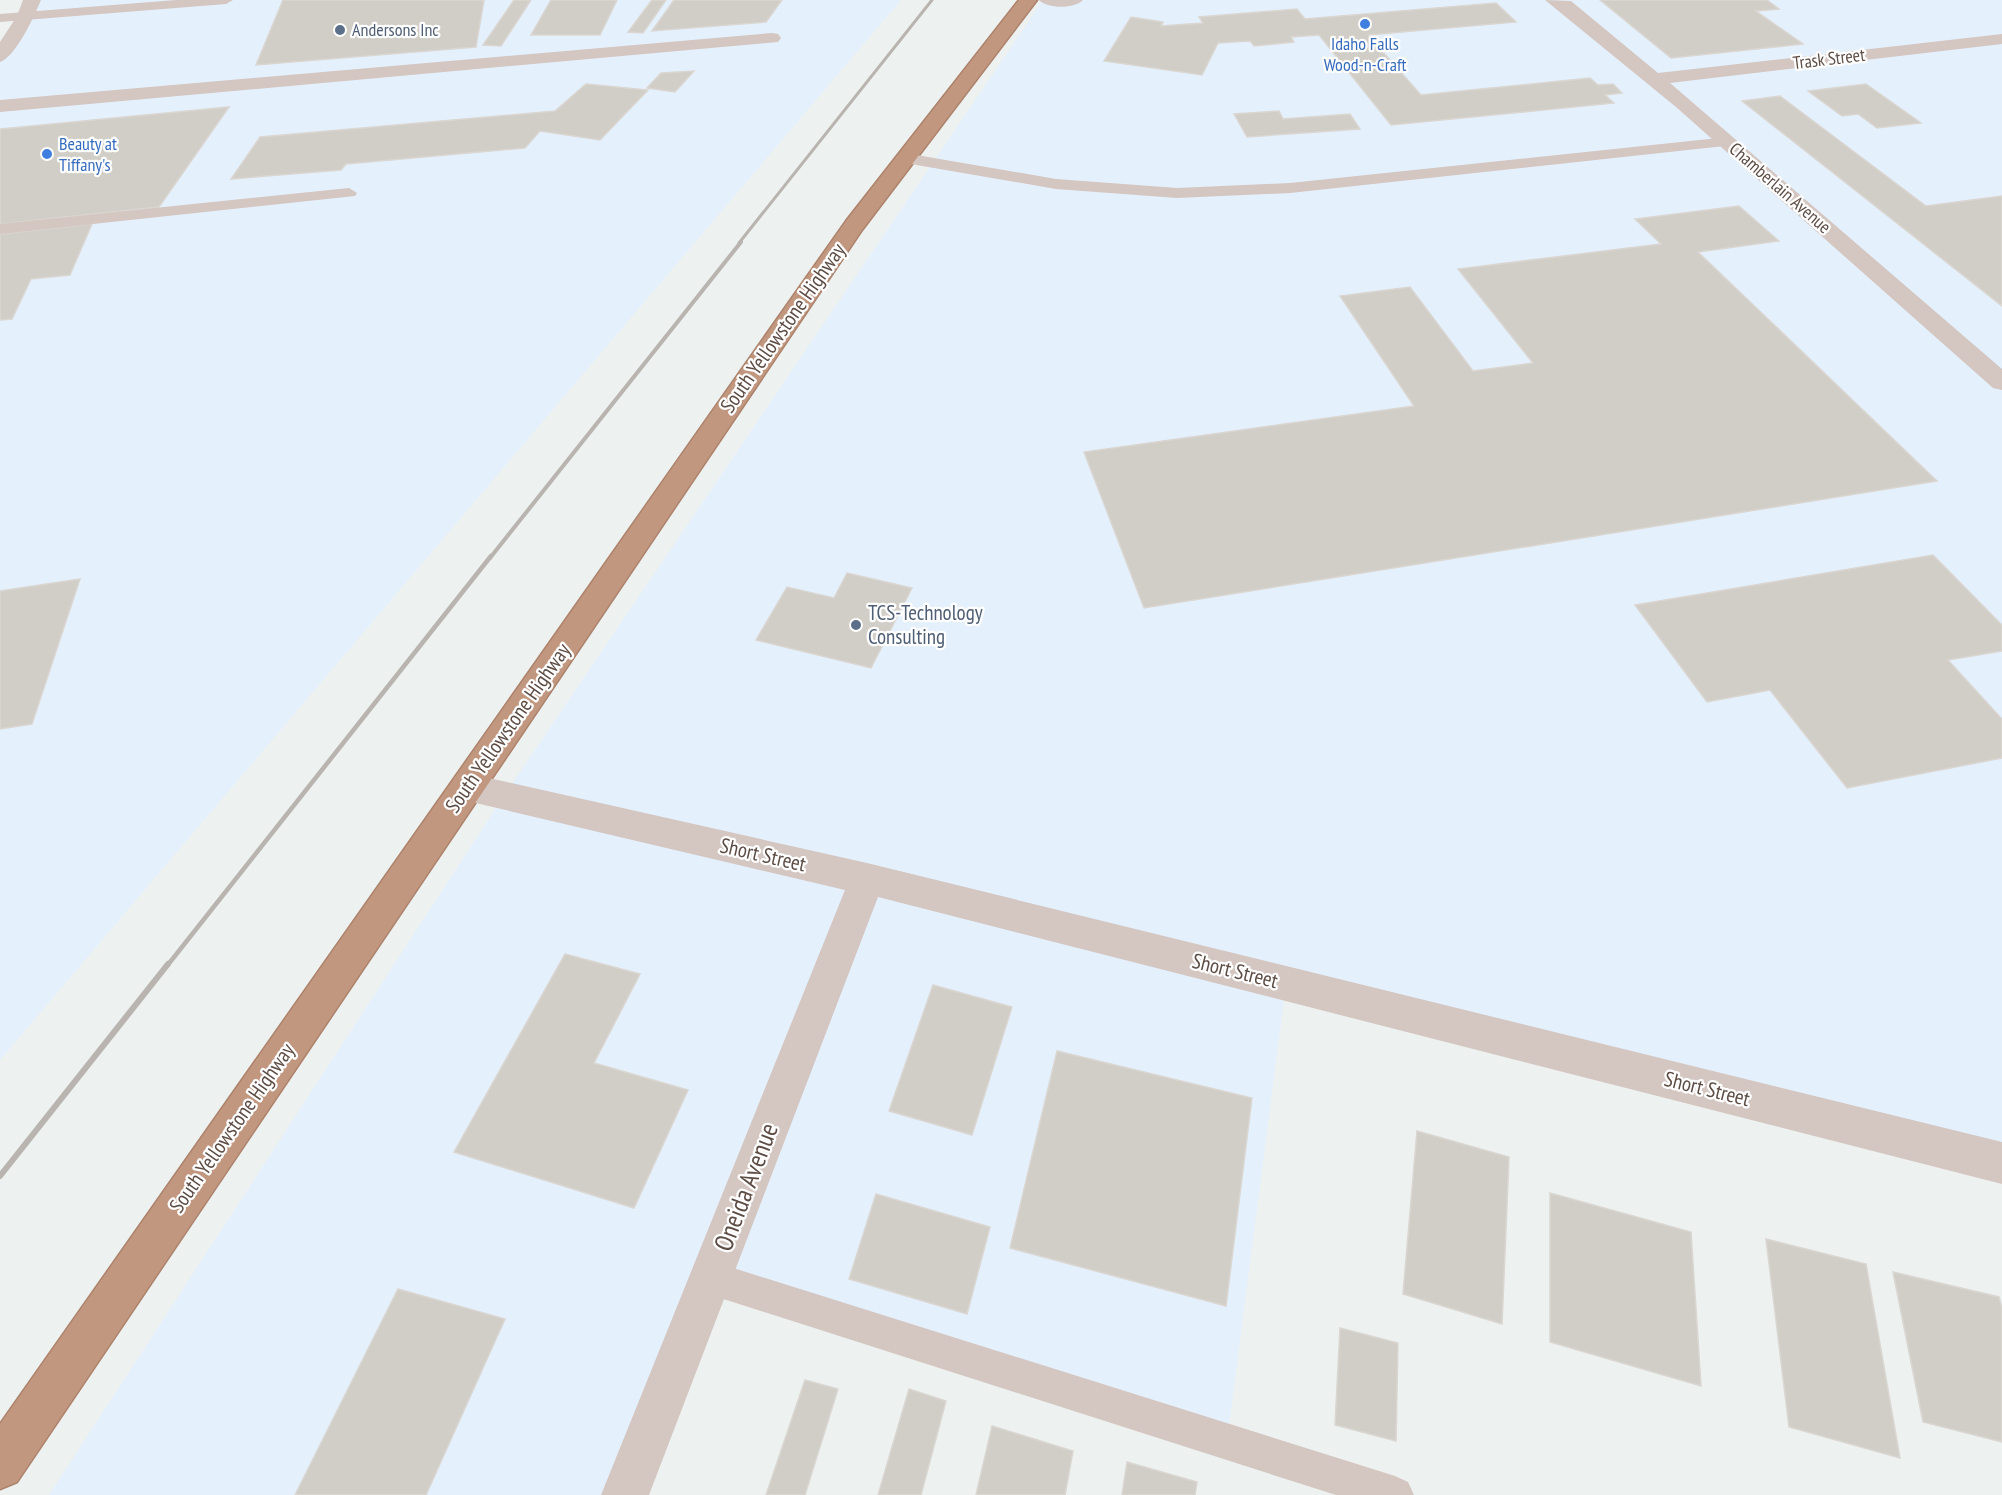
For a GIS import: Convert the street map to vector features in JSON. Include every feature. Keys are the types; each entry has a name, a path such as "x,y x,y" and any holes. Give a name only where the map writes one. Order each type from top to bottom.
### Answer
{"highway":[{"name":"South Yellowstone Highway","path":"0,1465 854,226 1028,0"}],"street":[{"path":"1048,0 1074,0"},
{"name":"Chamberlain Avenue","path":"1554,0 1565,5 1655,79 2002,382"},
{"path":"0,56 29,8"},
{"path":"0,106 772,38"},
{"name":"Trask Street","path":"1655,79 2002,39"},
{"name":"Short Street","path":"467,787 867,879 2002,1162"},
{"name":"Oneida Avenue","path":"625,1495 867,879"}],"lane":[{"path":"0,18 29,8 226,0"},
{"path":"905,158 1056,184 1177,193 1290,188 1728,142"},
{"path":"0,229 349,194"},
{"path":"711,1278 1395,1495"}],"shaded area":[{"path":"36,0 901,0 0,1060 0,56"},
{"path":"1043,0 2002,0 2002,1165 1286,984 1227,1441 711,1278 624,1495 49,1495 503,797"}],"building":[{"path":"283,0 484,0 476,47 256,65"},
{"path":"514,0 531,0 501,46 483,45"},
{"path":"551,0 617,0 600,35 531,35"},
{"path":"652,0 666,0 643,33 628,32"},
{"path":"674,0 782,0 766,22 652,31"},
{"path":"1600,0 1767,0 1779,9 1756,11 1803,44 1671,58"},
{"path":"1496,3 1516,22 1368,35 1421,95 1590,78 1598,85 1613,84 1622,93 1605,95 1614,103 1391,125 1319,35 1291,37 1294,42 1254,46 1250,41 1218,43 1202,75 1104,61 1131,17 1163,22 1161,26 1203,23 1199,17 1297,9 1305,19"},
{"path":"694,71 675,92 647,88 661,73"},
{"path":"586,84 648,90 600,140 540,131 525,148 346,164 341,170 231,179 260,137 555,111"},
{"path":"1866,84 1921,123 1877,128 1858,114 1842,116 1808,91"},
{"path":"1780,96 1926,206 2002,196 2002,306 1742,101"},
{"path":"229,107 159,207 0,224 0,129"},
{"path":"1279,111 1283,119 1350,114 1360,129 1247,137 1234,114"},
{"path":"1739,206 1779,241 1698,252 1937,481 1144,608 1084,452 1414,406 1340,296 1410,287 1473,371 1533,363 1458,269 1661,244 1635,219"},
{"path":"92,224 70,275 31,279 12,319 0,320 0,234"},
{"path":"1933,555 2002,625 2002,651 1948,660 2002,719 2002,758 1847,788 1770,690 1707,702 1635,605"},
{"path":"847,573 912,588 871,668 756,640 787,587 834,598"},
{"path":"80,579 32,724 0,729 0,591"},
{"path":"565,954 640,974 594,1063 688,1090 634,1208 454,1152"},
{"path":"933,985 1012,1007 972,1135 889,1111"},
{"path":"1057,1051 1252,1098 1226,1306 1010,1248"},
{"path":"1417,1131 1509,1157 1502,1324 1403,1294"},
{"path":"1550,1193 1691,1232 1701,1386 1550,1342"},
{"path":"876,1194 990,1227 967,1314 849,1279"},
{"path":"1766,1239 1866,1264 1900,1458 1789,1427"},
{"path":"1893,1272 1999,1297 2002,1308 2002,1442 1923,1422"},
{"path":"398,1289 505,1319 426,1495 295,1495"},
{"path":"1340,1328 1398,1343 1396,1441 1335,1425"},
{"path":"805,1380 838,1389 805,1495 766,1495"},
{"path":"909,1389 946,1401 921,1495 878,1495"},
{"path":"992,1426 1073,1451 1065,1495 976,1495"},
{"path":"1127,1462 1197,1482 1195,1495 1122,1495"}],"railway":[{"path":"739,243 932,0"},
{"path":"490,558 741,242"},
{"path":"167,966 491,556"},
{"path":"0,1176 168,964"}],"place":[{"name":"Idaho Falls Wood-n-Craft","path":"1365,24"},
{"name":"Andersons Inc","path":"340,30"},
{"name":"Beauty at Tiffany's","path":"47,154"},
{"name":"TCS-Technology Consulting","path":"856,625"}]}
